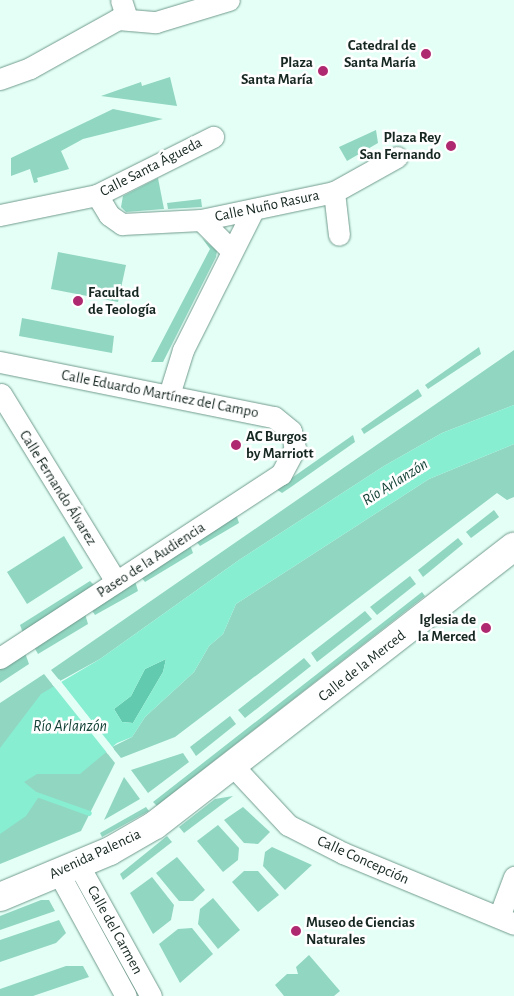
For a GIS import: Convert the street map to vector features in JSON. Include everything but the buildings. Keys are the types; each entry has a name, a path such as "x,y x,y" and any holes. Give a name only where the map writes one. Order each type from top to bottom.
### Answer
{"highway":[{"name":"Calle de la Merced","path":"233,766 514,547"},
{"name":"Avenida Palencia","path":"0,897 139,835 233,766"}],"street":[{"path":"0,79 30,68 118,19 124,10 156,22 229,0"},
{"name":"Calle Santa Águeda","path":"0,215 98,195 213,137"},
{"name":"Calle Nuño Rasura","path":"98,195 109,216 122,224 201,220 334,192 397,156"},
{"name":"Calle Nuño Rasura","path":"334,192 339,235"},
{"path":"169,395 172,374 230,249 253,210"},
{"name":"Calle Nuño Rasura","path":"201,220 230,249"},
{"path":"0,394 4,362"},
{"name":"Calle Eduardo Martínez del Campo","path":"4,362 274,417 290,431 294,455"},
{"name":"Calle Fernando Álvarez","path":"0,394 116,582"},
{"name":"Paseo de la Audiencia","path":"0,658 281,474 294,455"},
{"name":"Calle Concepción","path":"233,766 288,825 343,853 507,920"},
{"name":"Calle del Carmen","path":"68,868 135,966 152,996"},
{"name":"Calle del Carmen","path":"68,868 127,995"},
{"path":"507,920 514,877"},
{"path":"127,995 134,980 135,966"}],"shaded area":[{"path":"170,77 177,106 101,96 141,82 142,86"},
{"path":"113,109 163,119 83,139 61,151 69,169 37,178 38,182 34,183 30,169 11,176 11,158"},
{"path":"376,130 378,143 347,161 339,147"},
{"path":"158,178 164,209 126,212 121,207 123,196"},
{"path":"201,199 202,207 168,209 167,203"},
{"path":"202,238 217,251 216,257 163,362 151,362 210,249"},
{"path":"58,252 126,265 118,302 51,289"},
{"path":"22,318 114,336 112,353 19,336"},
{"path":"479,347 481,354 428,389 425,385"},
{"path":"514,350 514,405 442,433 384,466 239,560 100,659 60,681 51,670"},
{"path":"418,389 422,396 364,434 361,429"},
{"path":"353,435 355,442 291,487 282,493 276,489"},
{"path":"514,444 514,497 507,500 497,493 175,737 121,758 112,747 132,737 145,717 194,672 209,646 223,634 236,604 429,479"},
{"path":"494,510 499,517 471,538 466,532"},
{"path":"236,514 239,523 200,546 196,541"},
{"path":"64,536 83,568 27,604 7,572"},
{"path":"458,538 463,544 423,577 418,570"},
{"path":"190,545 193,553 145,582 141,577"},
{"path":"410,576 416,584 377,615 370,607"},
{"path":"90,581 96,587 23,633 20,625"},
{"path":"135,581 138,591 95,615 91,609"},
{"path":"422,592 425,596 157,806 153,802"},
{"path":"365,611 372,619 317,662 311,653"},
{"path":"85,614 88,624 38,654 34,647"},
{"path":"25,653 29,664 0,683 0,669"},
{"path":"304,658 311,666 245,718 238,710"},
{"path":"166,659 163,672 133,723 122,722 114,709 131,696 145,669"},
{"path":"44,674 115,763 81,831 0,864 0,703"},
{"path":"230,716 236,724 196,756 190,747"},
{"path":"183,753 189,762 148,793 131,770"},
{"path":"124,777 140,799 104,820"},
{"path":"233,796 184,833 179,827 215,799"},
{"path":"146,807 149,811 102,837 100,833"},
{"path":"243,807 270,832 258,844 244,843 224,820"},
{"path":"218,825 239,848 238,860 223,872 197,841"},
{"path":"167,836 172,842 123,880 120,874"},
{"path":"272,847 312,865 285,890 263,866 265,852"},
{"path":"177,857 205,890 193,901 179,901 156,873"},
{"path":"244,871 258,871 279,895 258,912 232,882"},
{"path":"152,877 174,905 171,920 153,934 130,893"},
{"path":"213,898 240,930 218,949 198,924 200,909"},
{"path":"41,900 49,900 55,911 0,930 0,916"},
{"path":"59,920 66,933 56,943 0,962 0,940"},
{"path":"192,928 213,954 180,983 159,944 178,929"},
{"path":"309,955 340,991 334,996 284,996 275,985 287,974 298,974 296,967"},
{"path":"66,966 83,966 89,977 33,996 0,996 0,989"}],"water":[{"name":"Río Arlanzón","path":"514,405 514,444 429,479 236,604 223,634 209,646 194,672 145,717 132,737 117,743 80,774 37,774 24,782 40,795 26,816 0,834 0,748 41,694 100,659 239,560 384,466 442,433","holes":["166,659 163,672 133,723 122,722 114,709 131,696 145,669"]}],"pier":[{"path":"59,679 114,749 108,754 52,684"}],"waterway":[{"path":"36,794 89,813"}],"place":[{"name":"Catedral de Santa María","path":"426,54"},
{"name":"Plaza Santa María","path":"323,71"},
{"name":"Plaza Rey San Fernando","path":"451,146"},
{"name":"Facultad de Teología","path":"78,301"},
{"name":"AC Burgos by Marriott","path":"236,445"},
{"name":"Iglesia de la Merced","path":"486,628"},
{"name":"Museo de Ciencias Naturales","path":"296,931"}]}
